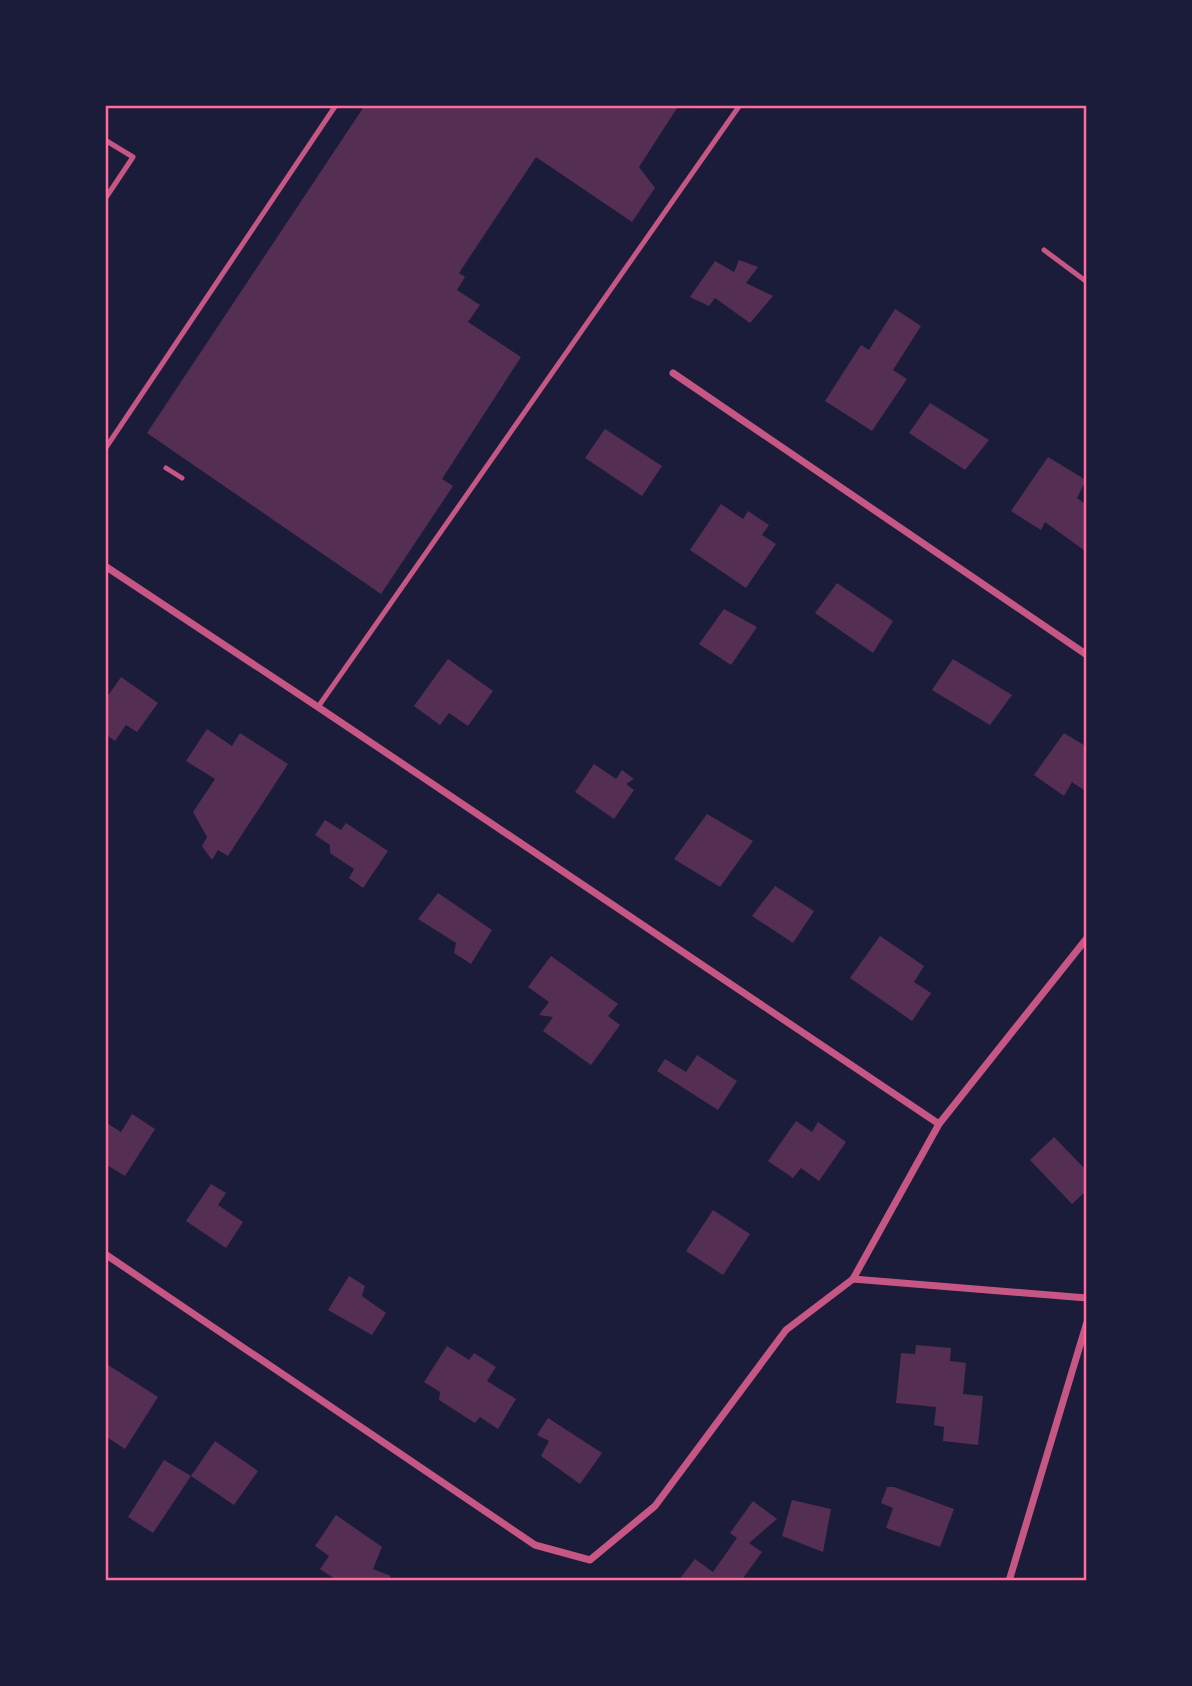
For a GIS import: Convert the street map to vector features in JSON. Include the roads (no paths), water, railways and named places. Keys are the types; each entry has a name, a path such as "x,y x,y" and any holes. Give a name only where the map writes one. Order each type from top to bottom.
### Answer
{"street":[{"path":"673,373 1087,655"},
{"path":"105,566 939,1124"},
{"path":"105,1254 535,1545 590,1560 655,1506 786,1330 853,1279 939,1124 1087,938"},
{"path":"853,1279 1087,1298"},
{"path":"1009,1581 1087,1322"}],"lane":[{"path":"105,449 336,105"},
{"path":"318,707 740,105"},
{"path":"105,140 133,157 105,199"},
{"path":"1044,250 1087,282"},
{"path":"166,468 182,478"}]}
